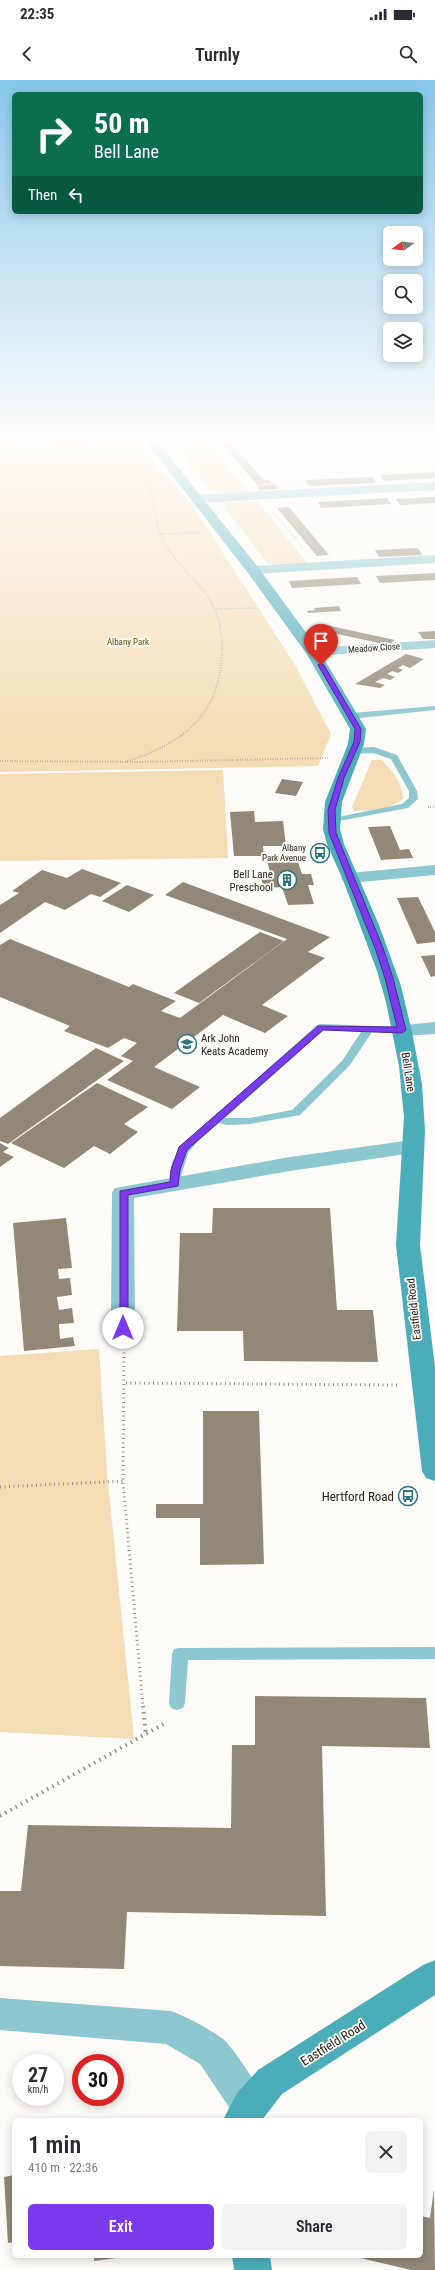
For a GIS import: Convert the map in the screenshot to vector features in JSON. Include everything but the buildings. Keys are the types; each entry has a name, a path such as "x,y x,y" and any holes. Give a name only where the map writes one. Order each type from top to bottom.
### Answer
{"street":[{"name":"Bell Lane","path":"228,539 253,570 313,652 358,729 357,742 341,778 332,810 331,821 333,833 384,963 402,1030 414,1110 412,1147"},
{"path":"253,570 435,559"},
{"name":"Meadow Close","path":"313,652 435,644"},
{"path":"350,878 435,870"},
{"path":"402,1030 435,1028"},
{"path":"123,1328 123,1193 290,1164 412,1147"},
{"name":"Eastfield Road","path":"412,1147 407,1210 408,1245 423,1385 435,1471"},
{"name":"Eastfield Road","path":"246,2113 270,2082 435,1976"},
{"path":"0,2014 171,2028 212,2052 246,2113"},
{"path":"251,2258 253,2270"}],"lane":[{"path":"351,716 435,708"},
{"path":"331,821 405,806 413,799 413,791 394,757 374,750 352,755"},
{"path":"174,1184 175,1170 182,1149 321,1027 368,1030 402,1030"},
{"path":"217,1119 227,1122 250,1121 296,1113 346,1062 368,1030"},
{"path":"177,1703 180,1654 435,1654"}],"path":[{"path":"125,762 147,754 182,735 208,709 216,694 222,655 222,626 216,609 200,584 163,539"},
{"path":"216,609 279,606"},
{"path":"0,761 125,762 352,755"},
{"path":"123,1328 125,1383 122,1440 123,1481 146,1735"},
{"path":"125,1383 423,1385"},
{"path":"0,1487 123,1481"},
{"path":"0,1816 146,1735 177,1716 177,1703"}],"green space":[{"name":"Albany Park","path":"0,539 214,539 295,665 331,734 318,766 0,772"},
{"path":"249,539 288,539 308,564 277,566 268,564"},
{"path":"372,760 382,760 389,768 399,782 403,798 399,802 387,807 373,810 354,811 352,807"},
{"path":"223,770 228,858 0,861 0,774"},
{"path":"99,1349 107,1472 134,1739 0,1732 0,1356"}],"place":[{"name":"Albany Park Avenue","path":"320,853"},
{"name":"Bell Lane Preschool","path":"287,880"},
{"name":"Ark John Keats Academy","path":"187,1044"},
{"name":"Hertford Road","path":"408,1496"}],"route":[{"path":"123,1328 123,1193 174,1184 175,1170 182,1149 321,1027 368,1030 402,1030 389,978 379,948 333,833 331,821 332,810 341,778 357,742 358,729 321,665"}]}
